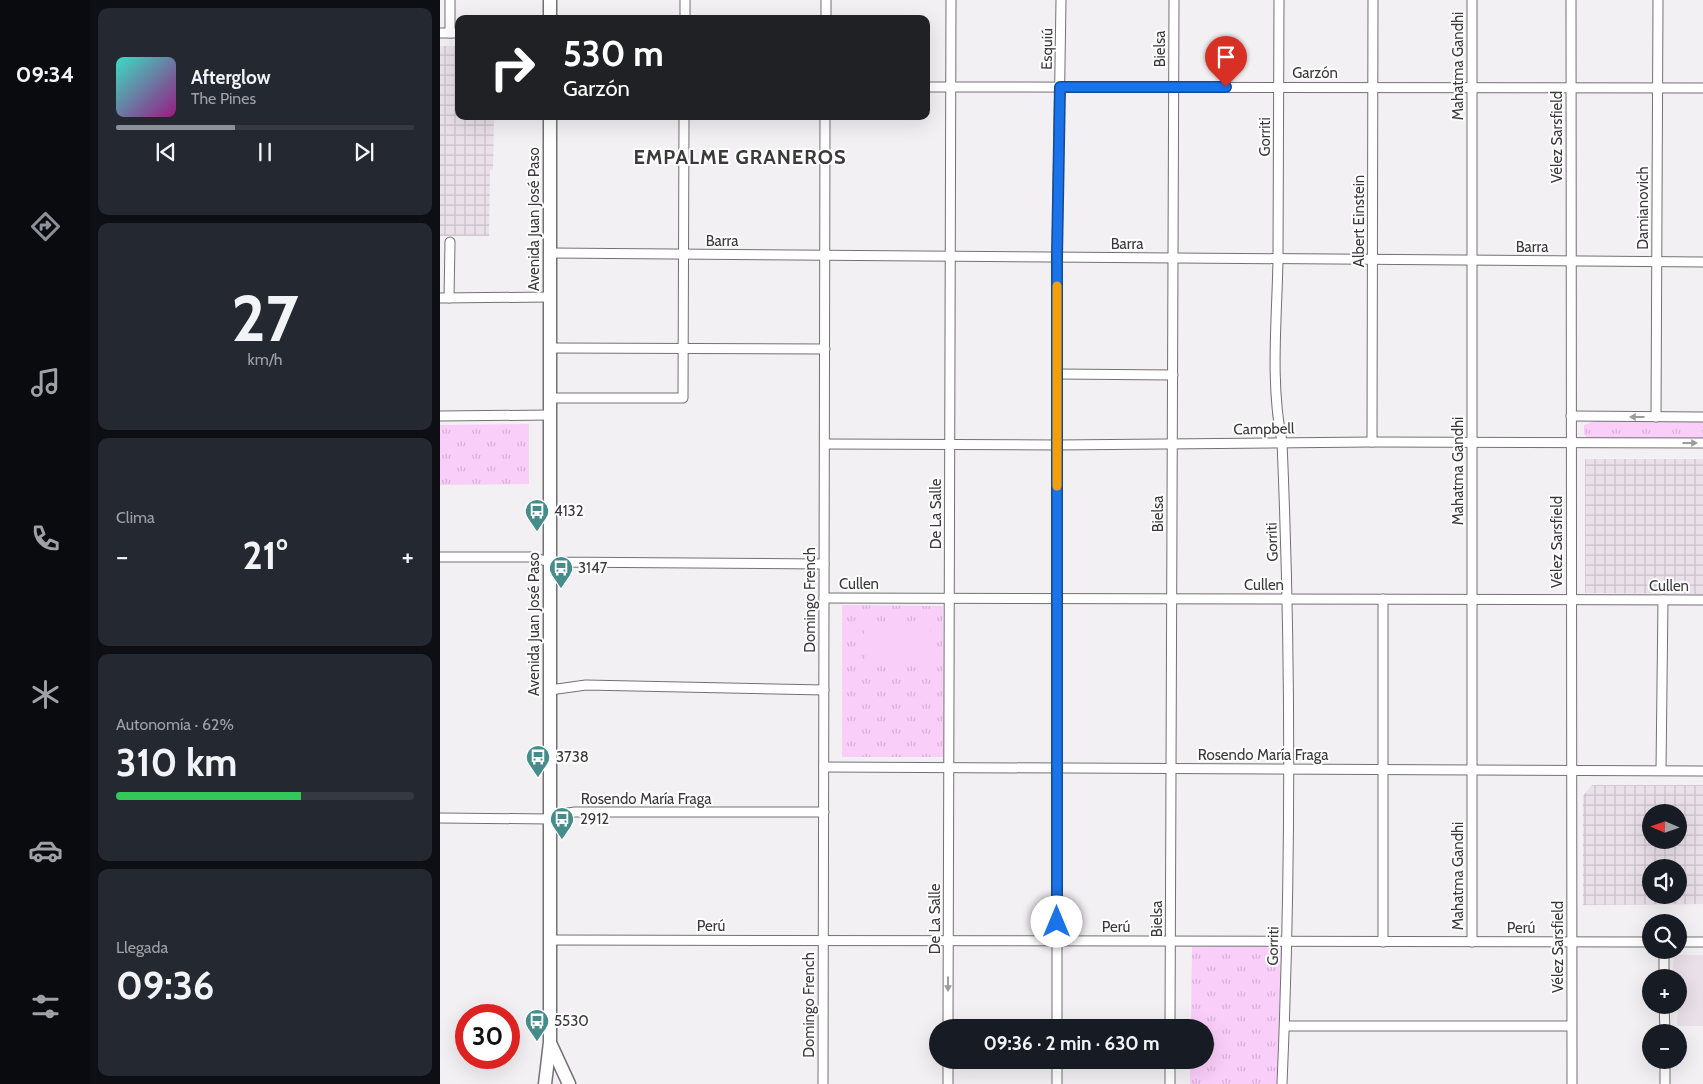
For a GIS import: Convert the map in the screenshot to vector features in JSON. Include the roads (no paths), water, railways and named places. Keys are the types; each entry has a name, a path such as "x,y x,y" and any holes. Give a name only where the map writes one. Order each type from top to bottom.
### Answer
{"main road":[{"path":"550,0 550,15"},
{"name":"Avenida Juan José Paso","path":"546,1084 550,1042 550,120"},
{"name":"Avenida Juan José Paso","path":"550,1042 569,1084"}],"street":[{"path":"440,33 454,33 450,0"},
{"path":"684,15 685,0"},
{"path":"826,0 826,15"},
{"name":"De La Salle","path":"948,1019 951,0"},
{"name":"Esquiú","path":"1057,1019 1057,257 1062,0"},
{"name":"Bielsa","path":"1170,1019 1174,0"},
{"name":"Gorriti","path":"1279,0 1278,259 1275,373 1277,417 1282,442 1289,599 1287,769 1288,941 1282,1084"},
{"name":"Albert Einstein","path":"1372,442 1373,0"},
{"name":"Mahatma Gandhi","path":"1472,0 1472,942"},
{"name":"Vélez Sarsfield","path":"1571,0 1572,1084"},
{"name":"Damianovich","path":"1656,417 1658,0"},
{"name":"Garzón","path":"930,87 1703,88"},
{"path":"550,398 683,398 684,120"},
{"name":"Domingo French","path":"823,1084 826,120"},
{"path":"450,242 444,298 550,297"},
{"name":"Barra","path":"550,253 1703,262"},
{"path":"550,348 825,349"},
{"path":"1057,374 1173,375"},
{"path":"440,416 550,415"},
{"path":"1571,416 1703,417"},
{"name":"Campbell","path":"825,444 1703,443"},
{"name":"Cullen","path":"440,557 532,557 550,562 824,564"},
{"name":"Cullen","path":"824,598 1703,600"},
{"path":"1383,599 1383,942"},
{"path":"1661,770 1663,600"},
{"path":"550,690 586,684 824,690"},
{"name":"Rosendo María Fraga","path":"824,767 1703,770"},
{"name":"Rosendo María Fraga","path":"440,818 550,819 560,814 575,812 824,812"},
{"name":"Perú","path":"550,940 1642,942"},
{"path":"1687,942 1703,942"},
{"path":"1285,1026 1571,1026"},
{"path":"948,1069 948,1084"},
{"path":"1057,1069 1057,1084"},
{"path":"1170,1069 1170,1084"},
{"path":"1665,1069 1665,1084"}],"place":[{"name":"4132","path":"537,532"},
{"name":"3147","path":"561,589"},
{"name":"3738","path":"538,778"},
{"name":"2912","path":"562,840"},
{"name":"5530","path":"537,1042"}],"district":[{"name":"EMPALME GRANEROS","path":"740,157"}]}
